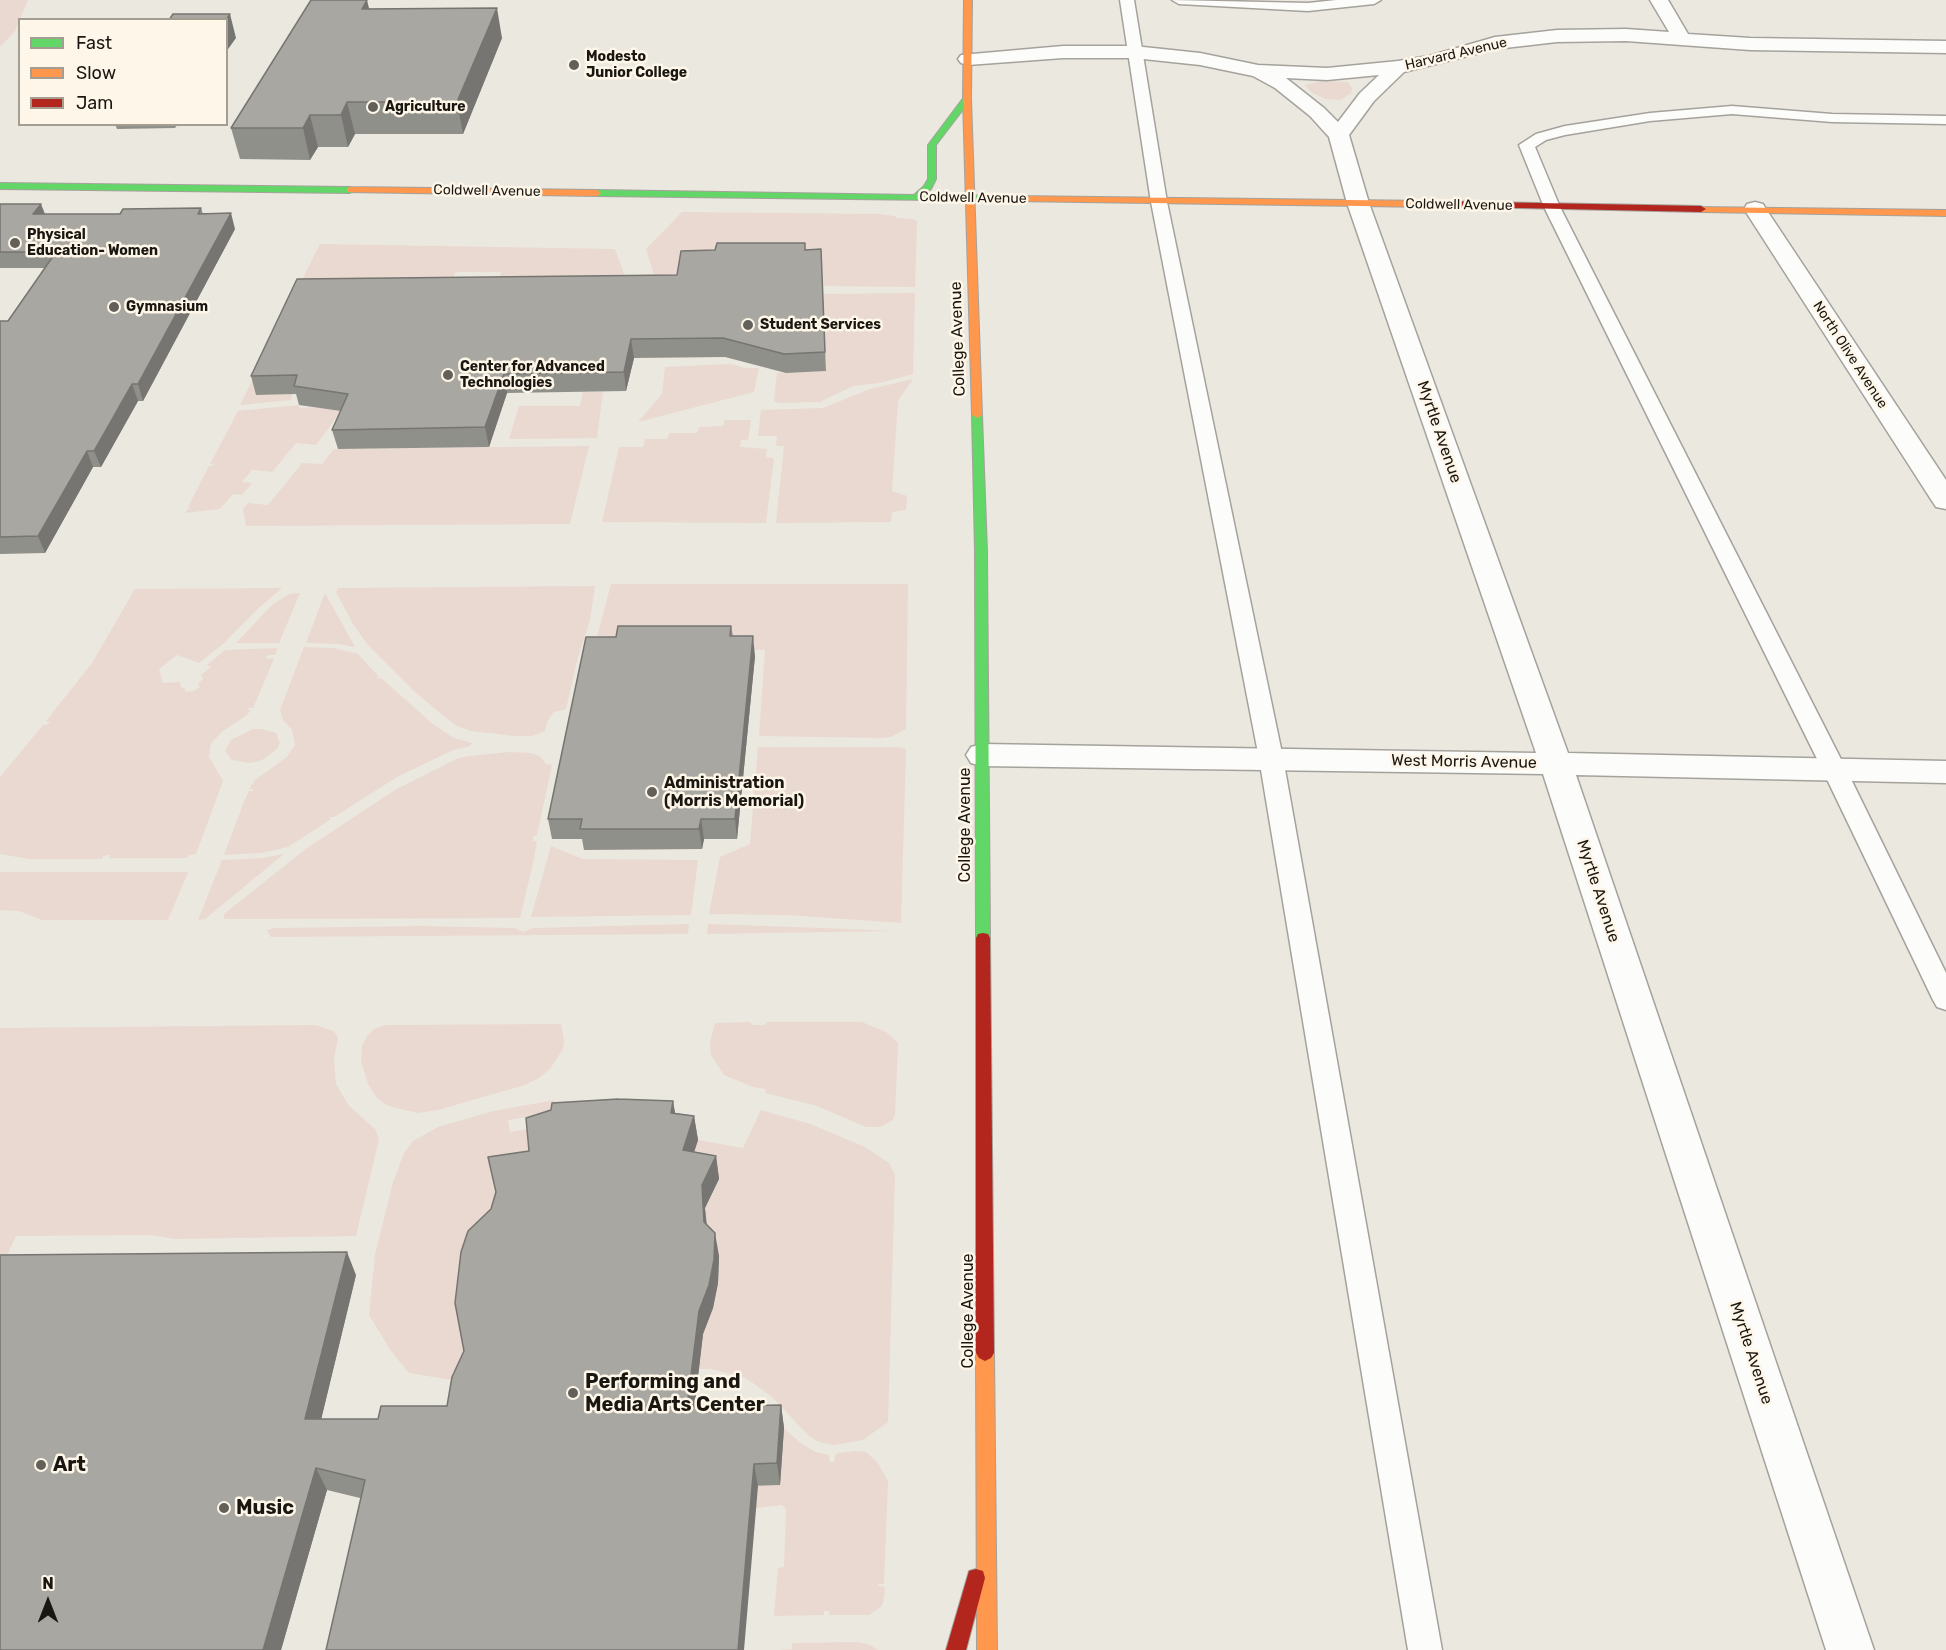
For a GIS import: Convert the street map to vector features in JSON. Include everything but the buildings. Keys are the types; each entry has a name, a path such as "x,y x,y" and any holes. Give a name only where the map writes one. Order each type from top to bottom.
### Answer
{"street":[{"name":"College Avenue","path":"968,0 967,99 981,550 987,1650"},
{"path":"1659,0 1682,39"},
{"name":"Harvard Avenue","path":"968,59 1063,52 1134,52 1200,59 1258,71 1327,74 1398,67 1431,61 1495,43 1525,38 1626,35 1750,44 1946,47"},
{"path":"1339,135 1368,97 1398,67"},
{"name":"Myrtle Avenue","path":"1258,71 1282,84 1317,112 1339,135 1358,203 1556,764 1850,1650"},
{"path":"917,197 928,187 932,179 934,171 932,145 967,99"},
{"name":"Coldwell Avenue","path":"0,186 1358,203 1946,213"},
{"name":"North Olive Avenue","path":"1755,209 1946,501"},
{"name":"West Morris Avenue","path":"982,755 1271,758 1946,772"},
{"path":"956,1650 986,1541"}],"lane":[{"path":"1126,0 1159,202 1271,758 1425,1650"},
{"path":"1179,0 1308,7 1374,0"},
{"path":"1946,120 1832,118 1732,110 1650,117 1565,131 1541,137 1527,145 1552,207 1835,771 1946,1000"}],"shaded area":[{"path":"0,0 28,0 20,18 18,18 15,31 0,47"},
{"path":"1321,81 1348,82 1352,88 1351,93 1341,100 1325,99 1311,92 1305,85"},
{"path":"682,212 878,214 913,219 917,221 915,287 823,286 822,267 655,278 646,249"},
{"path":"320,244 615,249 627,282 271,341","holes":["456,272 500,272 496,287 449,286"]},
{"path":"915,293 913,374 879,383 853,386 820,402 779,403 774,401 777,373 826,371 823,294"},
{"path":"269,346 257,395 292,394 291,400 240,405"},
{"path":"731,364 745,368 759,368 754,392 638,422 662,394 665,367"},
{"path":"913,379 898,401 892,491 907,496 906,510 892,512 891,522 776,523 784,446 776,446 777,436 758,436 761,410 823,408 870,389"},
{"path":"583,392 603,392 597,438 509,439 519,406 580,406"},
{"path":"299,405 299,408 345,406 316,445 296,443 272,472 252,470 242,482 252,483 242,495 233,494 220,509 185,513 191,508 188,507 209,466 212,466 213,464 210,464 238,411"},
{"path":"725,420 751,420 748,440 741,440 740,447 767,449 766,457 774,458 766,523 602,522 619,447 643,447 645,439 667,439 670,433 697,433 699,427 723,426"},
{"path":"589,446 570,524 246,526 243,509 248,503 268,505 302,463 322,464 334,449"},
{"path":"611,584 908,584 906,729 891,737 882,738 759,736 765,650 595,645"},
{"path":"595,586 590,620 578,657 566,709 554,712 548,720 545,731 532,736 471,731 457,726 416,693 367,644 336,592 338,588"},
{"path":"282,588 223,644 199,663 177,655 159,669 163,683 180,682 181,688 184,688 186,692 194,691 200,687 198,684 203,679 201,675 211,667 207,665 225,650 278,648 275,655 268,655 266,658 274,659 253,708 248,708 247,710 251,710 246,716 223,731 211,743 209,757 223,781 196,854 189,855 187,858 109,858 110,855 103,856 102,859 29,859 0,854 0,777 43,725 50,722 46,721 92,663 135,589"},
{"path":"300,593 279,643 236,643 272,605 289,594"},
{"path":"325,593 355,647 306,643"},
{"path":"304,647 333,648 358,654 379,677 376,679 381,678 434,725 454,738 472,743 470,746 453,750 397,777 334,817 329,817 331,819 288,847 261,853 224,855 245,799 249,791 253,791 249,789 255,780 287,757 295,745 292,730 283,720 280,710"},
{"path":"253,729 276,733 280,743 277,749 256,762 232,760 225,751 231,740"},
{"path":"758,747 897,747 906,749 901,923 787,915 709,914 720,857 750,844"},
{"path":"510,752 531,753 540,756 546,764 552,765 537,835 533,836 533,841 537,841 520,918 224,919 224,914 307,848 395,790 456,759"},
{"path":"551,846 583,859 698,860 691,915 531,917"},
{"path":"284,854 205,919 198,920 222,860 262,858"},
{"path":"0,872 188,872 168,920 42,920 19,911 0,910"},
{"path":"689,924 688,934 271,937 267,930 421,926 515,928 523,932 533,928"},
{"path":"708,924 823,928 894,931 707,934"},
{"path":"750,1022 753,1025 765,1025 767,1022 862,1022 886,1032 898,1043 895,1115 892,1121 880,1127 866,1127 817,1106 765,1093 766,1089 753,1087 724,1075 711,1055 710,1043 715,1023"},
{"path":"561,1024 563,1049 550,1069 539,1078 525,1085 438,1110 418,1113 388,1106 377,1098 368,1084 361,1061 362,1046 367,1036 374,1029 386,1025"},
{"path":"315,1025 334,1031 338,1038 334,1059 336,1084 349,1106 375,1129 379,1139 356,1236 175,1239 150,1235 16,1236 0,1270 0,1028"},
{"path":"555,1100 557,1112 508,1120 510,1132 534,1128 536,1175 503,1215 465,1346 464,1379 446,1379 409,1373 391,1351 369,1315 375,1255 393,1182 404,1153 413,1141 438,1127 493,1111"},
{"path":"761,1110 810,1124 865,1147 889,1163 895,1175 888,1422 863,1440 834,1445 819,1442 809,1436 772,1397 746,1378 711,1369 680,1369 702,1337 713,1308 718,1283 719,1256 708,1240 706,1207 719,1180 686,1174 698,1140 743,1148"},
{"path":"784,1428 799,1442 816,1452 829,1455 830,1462 834,1462 835,1455 838,1453 866,1452 877,1462 888,1481 884,1584 878,1584 885,1587 884,1598 882,1606 869,1615 829,1615 829,1611 824,1611 824,1615 774,1616 778,1568 784,1567 786,1509 782,1505 740,1510"},
{"path":"857,1642 868,1644 878,1650 780,1650 792,1649 792,1643"}],"traffic: fast":[{"path":"917,197 928,187 932,179 932,145 967,99"},
{"path":"0,186 350,190"},
{"path":"597,193 1014,199"},
{"path":"977,415 981,551 983,938"}],"traffic: slow":[{"path":"968,0 967,99 977,415"},
{"path":"350,190 597,193"},
{"path":"1014,199 1431,204"},
{"path":"1701,209 1946,213"},
{"path":"985,1353 987,1650"}],"traffic: jam":[{"path":"1431,204 1701,209"},
{"path":"983,938 985,1353"},
{"path":"956,1650 976,1578"}],"place":[{"name":"Modesto Junior College","path":"574,65"},
{"name":"Agriculture","path":"373,107"},
{"name":"Physical Education- Women","path":"15,243"},
{"name":"Gymnasium","path":"114,307"},
{"name":"Student Services","path":"748,325"},
{"name":"Center for Advanced Technologies","path":"448,375"},
{"name":"Administration (Morris Memorial)","path":"652,792"},
{"name":"Performing and Media Arts Center","path":"573,1393"},
{"name":"Art","path":"41,1465"},
{"name":"Music","path":"224,1508"}]}
